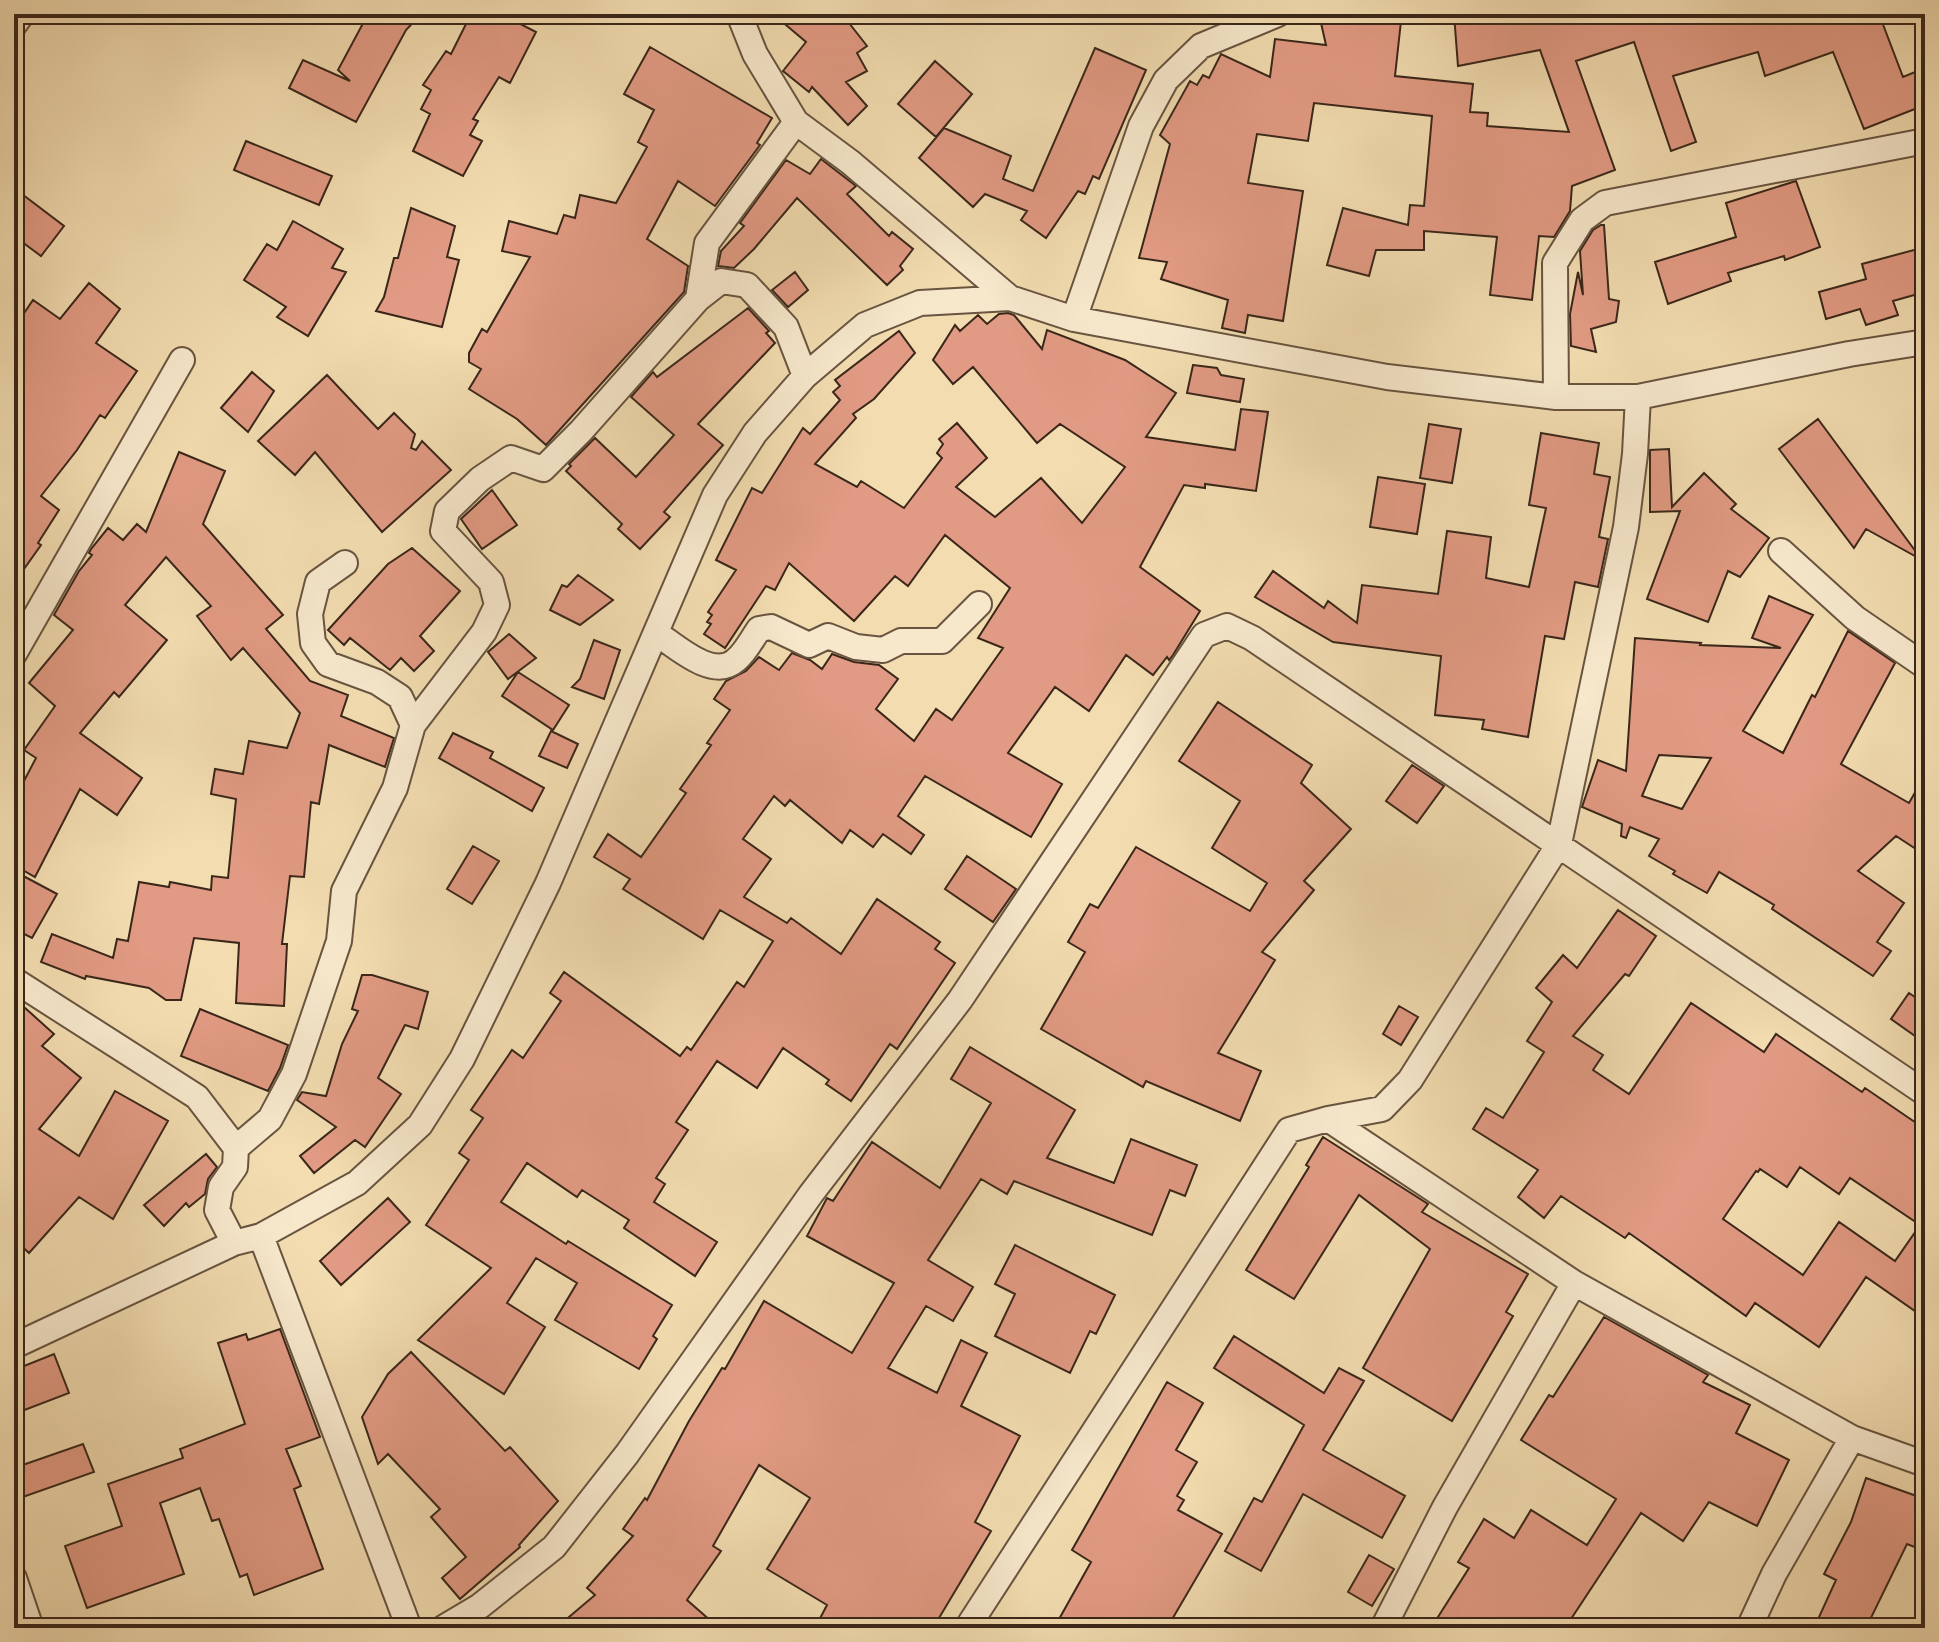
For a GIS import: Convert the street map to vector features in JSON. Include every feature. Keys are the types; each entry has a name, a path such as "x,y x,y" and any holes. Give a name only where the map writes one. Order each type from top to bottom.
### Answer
{"street":[{"path":"14,25 22,14"},
{"path":"739,14 755,54 796,122 850,162 1010,298"},
{"path":"1074,319 1141,126 1166,80 1201,46 1278,14"},
{"path":"698,299 707,243 796,122"},
{"path":"1556,397 1555,263 1582,220 1605,203 1925,141"},
{"path":"236,1148 270,1119 294,1074 339,941 344,891 395,788 413,725 484,632 497,605 491,582 443,531 447,511 480,479 511,458 543,469 581,431 698,299 721,281 747,285 786,327 805,376"},
{"path":"14,1346 234,1243 261,1236 357,1183 420,1125 462,1059 548,883 715,495 755,433 805,376 865,325 920,303 1010,298 1074,319 1387,377 1556,397 1638,397 1849,354 1925,342"},
{"path":"14,654 182,360"},
{"path":"967,1628 1289,1130 1382,1109 1410,1080 1559,844 1626,527 1638,397"},
{"path":"1781,551 1855,618 1925,666"},
{"path":"345,563 318,582 310,614 313,643 328,664 377,682 400,697 413,725"},
{"path":"656,633 705,664 721,668 735,661 759,629 771,627 809,645 828,636 856,647 883,650 901,641 942,641 979,604"},
{"path":"443,1628 480,1606 554,1547 627,1454 811,1194 960,1000 1204,635 1227,626 1252,638 1925,1093"},
{"path":"14,980 197,1097 236,1148 235,1167 221,1187 217,1210 234,1243"},
{"path":"1328,1119 1574,1283 1852,1438 1925,1464"},
{"path":"261,1236 409,1628"},
{"path":"1383,1628 1445,1507 1574,1283"},
{"path":"1749,1628 1774,1574 1852,1438"},
{"path":"14,1578 31,1628"}],"building":[{"path":"368,14 421,14 406,30 356,122 289,88 303,60 350,81 338,70"},
{"path":"471,14 501,14 536,32 510,83 499,77 473,119 478,121 470,135 482,141 463,176 413,151 430,114 421,109 431,90 423,85 446,51 451,54"},
{"path":"773,14 842,14 867,46 857,53 867,71 846,82 867,106 848,125 812,87 809,92 783,71 806,42"},
{"path":"1319,14 1401,21 1395,76 1473,84 1470,112 1488,113 1487,126 1569,132 1540,50 1458,66 1454,14 1585,14 1587,22 1609,14 1879,14 1903,77 1925,68 1925,105 1864,129 1833,52 1765,76 1758,52 1673,76 1696,142 1671,151 1634,42 1576,61 1615,170 1572,186 1570,211 1554,237 1539,236 1532,300 1490,295 1497,237 1424,231 1424,250 1376,250 1369,276 1327,265 1343,208 1408,225 1410,205 1424,206 1432,116 1314,103 1308,141 1257,134 1248,183 1303,191 1283,321 1248,315 1245,333 1222,328 1228,300 1161,279 1167,262 1139,258 1170,144 1160,135 1190,81 1197,85 1203,75 1209,78 1221,54 1270,77 1275,39 1326,45"},
{"path":"650,47 772,118 757,143 760,145 715,206 678,181 647,239 688,266 684,292 546,445 517,419 469,389 481,369 469,362 469,353 482,329 487,332 530,257 502,251 509,221 557,234 564,215 575,218 580,195 616,203 647,147 638,142 654,110 624,94"},
{"path":"1095,48 1146,70 1099,179 1093,176 1085,194 1078,191 1046,238 1021,220 1027,211 985,194 973,207 919,158 944,128 1011,156 1003,179 1033,191"},
{"path":"935,61 972,94 936,137 898,104"},
{"path":"246,141 332,176 319,205 234,170"},
{"path":"821,159 856,186 847,194 889,236 892,232 913,249 900,266 903,270 887,285 797,198 734,268 718,266 721,251 744,226 740,223 786,160 810,174"},
{"path":"1796,181 1820,247 1785,260 1784,256 1728,273 1731,281 1668,304 1655,262 1736,237 1726,203"},
{"path":"14,188 64,226 41,256 14,236"},
{"path":"411,208 455,226 447,257 459,260 442,327 376,311 384,297 394,258 398,258"},
{"path":"293,221 343,249 332,268 346,272 308,336 277,317 286,307 244,280 267,244 277,250"},
{"path":"1604,225 1609,299 1619,301 1616,322 1591,329 1596,352 1571,346 1570,314 1578,272 1583,295 1580,251 1593,230"},
{"path":"1925,247 1925,292 1893,301 1898,315 1866,325 1860,309 1826,319 1819,292 1866,279 1862,264"},
{"path":"795,272 808,290 788,307 772,290"},
{"path":"89,283 120,309 96,343 137,371 105,418 100,415 41,496 59,510 38,543 41,545 14,583 14,328 33,300 60,319"},
{"path":"748,308 769,331 766,333 775,343 698,424 723,445 664,512 670,517 640,549 618,529 622,524 566,471 571,466 569,464 595,438 636,477 674,435 631,397 653,372 657,377"},
{"path":"999,314 1014,315 1042,349 1047,330 1125,360 1176,393 1146,437 1235,450 1241,409 1268,412 1256,491 1205,484 1205,488 1184,485 1140,567 1200,611 1173,655 1169,660 1167,657 1153,675 1126,655 1089,711 1055,687 1008,753 1062,784 1031,837 925,776 898,816 924,835 911,854 883,834 873,847 850,830 842,843 790,800 785,806 774,796 743,839 771,859 744,897 787,923 791,918 841,954 877,899 940,942 935,949 955,963 897,1049 890,1044 851,1101 826,1084 829,1080 783,1048 757,1088 717,1061 676,1122 688,1130 656,1178 665,1184 654,1202 717,1242 695,1276 624,1228 629,1220 582,1190 577,1197 527,1163 501,1202 566,1244 568,1241 672,1305 653,1336 657,1339 639,1369 555,1320 577,1283 536,1258 507,1303 545,1327 504,1394 418,1340 491,1268 426,1225 469,1160 459,1153 483,1118 471,1110 512,1050 523,1058 561,1001 550,993 564,972 680,1056 687,1047 691,1050 737,982 744,987 773,941 720,910 703,939 623,889 630,879 594,857 608,834 641,857 686,793 680,789 711,745 707,743 730,710 714,699 726,681 746,671 759,657 779,670 792,653 822,669 832,654 854,662 879,665 898,679 876,709 914,741 936,709 952,720 1003,648 978,638 1010,588 945,535 908,586 895,576 854,621 789,563 775,590 766,586 725,648 704,634 711,624 707,622 712,615 708,612 736,570 716,560 752,488 762,493 803,428 810,434 840,400 833,392 840,386 835,380 899,331 915,353 874,399 853,414 856,418 815,464 857,487 861,481 904,508 942,458 937,453 943,444 939,439 957,423 987,458 956,487 995,517 1041,478 1082,523 1125,467 1060,424 1037,443 973,367 953,384 933,360 955,325 960,331 978,315 987,324"},
{"path":"1193,365 1217,368 1221,375 1244,379 1240,402 1187,393"},
{"path":"252,372 274,391 248,432 221,408"},
{"path":"327,375 378,429 394,413 415,434 411,448 416,450 422,441 451,470 382,532 315,452 295,475 258,441"},
{"path":"1818,419 1922,560 1866,529 1854,548 1779,449"},
{"path":"1429,424 1461,429 1452,483 1420,478"},
{"path":"1541,433 1599,443 1594,474 1610,477 1599,537 1608,539 1598,587 1575,582 1564,639 1545,636 1528,737 1482,729 1484,720 1435,715 1441,656 1333,642 1255,597 1273,571 1324,608 1328,601 1357,623 1362,585 1438,594 1447,531 1491,537 1486,578 1529,587 1546,508 1529,505"},
{"path":"1669,449 1672,507 1704,473 1736,504 1731,509 1769,538 1740,577 1728,571 1708,622 1647,599 1680,511 1650,512 1650,450"},
{"path":"179,452 225,471 203,524 283,615 266,629 310,681 348,695 341,716 394,738 385,767 329,745 319,804 311,802 304,877 290,876 282,944 287,944 284,1006 236,1003 239,943 194,938 181,1000 166,1000 149,988 86,976 85,979 41,962 52,934 113,958 117,939 128,941 139,882 169,887 170,882 211,890 212,876 228,878 236,799 211,794 215,769 243,774 249,741 287,748 300,713 243,648 231,660 197,616 211,606 166,557 125,605 167,640 119,697 114,692 80,733 142,778 117,815 80,789 35,877 14,865 14,800 36,758 24,750 55,706 29,683 73,630 54,615 79,571 92,555 89,553 91,549 108,528 123,540 137,524 146,532"},
{"path":"1378,477 1425,484 1417,534 1370,527"},
{"path":"492,490 517,525 482,549 461,519"},
{"path":"412,548 460,591 420,636 434,651 414,671 401,658 390,670 350,638 344,645 328,630 388,564"},
{"path":"578,575 613,600 580,625 550,610 562,585 567,587"},
{"path":"1769,596 1813,615 1743,731 1783,753 1848,631 1895,663 1841,764 1909,803 1925,775 1925,855 1896,836 1858,871 1904,903 1877,942 1891,951 1873,976 1772,909 1774,905 1719,872 1707,893 1649,856 1659,839 1630,827 1626,838 1621,836 1622,824 1582,807 1598,760 1626,771 1635,638 1700,645 1781,648 1752,638","holes":["1659,755 1711,758 1682,809 1642,796"]},
{"path":"509,634 536,658 508,679 488,652"},
{"path":"594,640 620,650 604,699 572,687 580,679"},
{"path":"518,672 569,705 553,730 502,696"},
{"path":"1218,702 1312,765 1301,783 1351,829 1304,881 1314,890 1262,952 1275,960 1218,1053 1261,1071 1240,1121 1146,1081 1143,1087 1041,1029 1085,952 1068,942 1090,904 1098,908 1136,847 1250,911 1267,883 1212,848 1240,801 1179,761"},
{"path":"551,731 578,744 567,768 539,756"},
{"path":"453,733 493,752 490,758 544,788 532,811 439,758"},
{"path":"1412,765 1444,786 1417,823 1386,801"},
{"path":"473,846 499,861 472,904 447,889"},
{"path":"967,856 1016,889 993,922 945,889"},
{"path":"14,871 57,894 32,938 14,929"},
{"path":"1618,910 1656,936 1629,976 1625,974 1573,1036 1603,1055 1593,1070 1629,1094 1691,1003 1764,1052 1776,1034 1862,1092 1865,1088 1925,1129 1925,1318 1866,1277 1819,1347 1755,1303 1746,1316 1629,1233 1625,1238 1561,1196 1544,1218 1518,1197 1538,1170 1473,1129 1486,1108 1503,1118 1544,1052 1527,1041 1552,1002 1536,988 1563,955 1577,968","holes":["1800,1167 1839,1194 1850,1178 1920,1225 1895,1261 1839,1222 1803,1275 1723,1219 1760,1169 1787,1187"]},
{"path":"362,975 372,975 428,992 418,1029 405,1025 378,1078 401,1094 365,1147 355,1140 314,1173 300,1156 336,1127 297,1100 302,1092 326,1096 342,1044 358,1011 352,1009"},
{"path":"1909,993 1925,1004 1925,1043 1891,1019"},
{"path":"14,998 54,1034 42,1046 81,1078 39,1129 79,1156 115,1091 168,1121 113,1219 79,1197 29,1253 14,1239"},
{"path":"1399,1006 1418,1017 1401,1045 1383,1034"},
{"path":"200,1009 288,1045 268,1091 181,1056"},
{"path":"970,1047 1075,1110 1047,1158 1114,1183 1131,1139 1197,1165 1185,1196 1170,1190 1152,1235 1014,1181 1007,1194 981,1179 928,1260 973,1287 953,1321 926,1306 888,1368 937,1393 961,1340 987,1353 961,1406 1020,1436 975,1522 991,1531 933,1628 815,1628 827,1605 767,1569 810,1498 759,1465 713,1546 721,1551 687,1600 719,1628 556,1628 595,1595 587,1588 633,1536 623,1529 645,1498 647,1500 689,1421 722,1368 725,1369 764,1301 852,1353 894,1283 807,1236 827,1198 833,1201 872,1142 940,1188 991,1103 951,1079"},
{"path":"1323,1137 1428,1204 1422,1212 1528,1274 1506,1312 1513,1316 1452,1421 1363,1368 1430,1249 1359,1195 1294,1299 1246,1270 1309,1167 1306,1165"},
{"path":"206,1154 217,1167 208,1179 205,1194 189,1207 186,1203 164,1226 144,1205"},
{"path":"388,1198 410,1222 341,1285 320,1261"},
{"path":"1015,1245 1115,1295 1096,1334 1090,1331 1070,1373 995,1336 1015,1294 995,1284"},
{"path":"1604,1317 1708,1375 1703,1382 1750,1405 1736,1433 1789,1460 1757,1526 1709,1502 1683,1541 1641,1513 1565,1628 1431,1628 1469,1568 1458,1562 1484,1519 1514,1538 1531,1510 1587,1545 1616,1499 1521,1440 1549,1395 1553,1397"},
{"path":"280,1329 320,1437 286,1449 301,1486 294,1489 323,1569 254,1595 247,1574 240,1577 219,1519 212,1521 200,1488 160,1503 184,1574 87,1608 65,1546 122,1526 108,1484 183,1458 180,1449 245,1424 218,1343 246,1334 248,1340"},
{"path":"1234,1336 1324,1393 1339,1368 1364,1381 1323,1450 1405,1496 1382,1538 1303,1494 1261,1571 1225,1551 1254,1498 1262,1502 1304,1425 1214,1368"},
{"path":"411,1352 505,1451 510,1447 558,1501 520,1547 460,1599 442,1578 466,1557 431,1517 440,1509 388,1454 378,1464 362,1417 388,1374"},
{"path":"54,1354 69,1393 14,1414 14,1370"},
{"path":"1167,1382 1203,1403 1176,1450 1197,1462 1177,1496 1184,1500 1178,1510 1222,1534 1167,1628 1054,1628 1091,1562 1072,1550"},
{"path":"83,1444 94,1472 20,1498 14,1468"},
{"path":"1866,1478 1925,1499 1925,1551 1907,1544 1866,1628 1814,1628 1836,1580 1824,1574 1851,1522"},
{"path":"1369,1555 1394,1569 1372,1606 1348,1592"}]}
